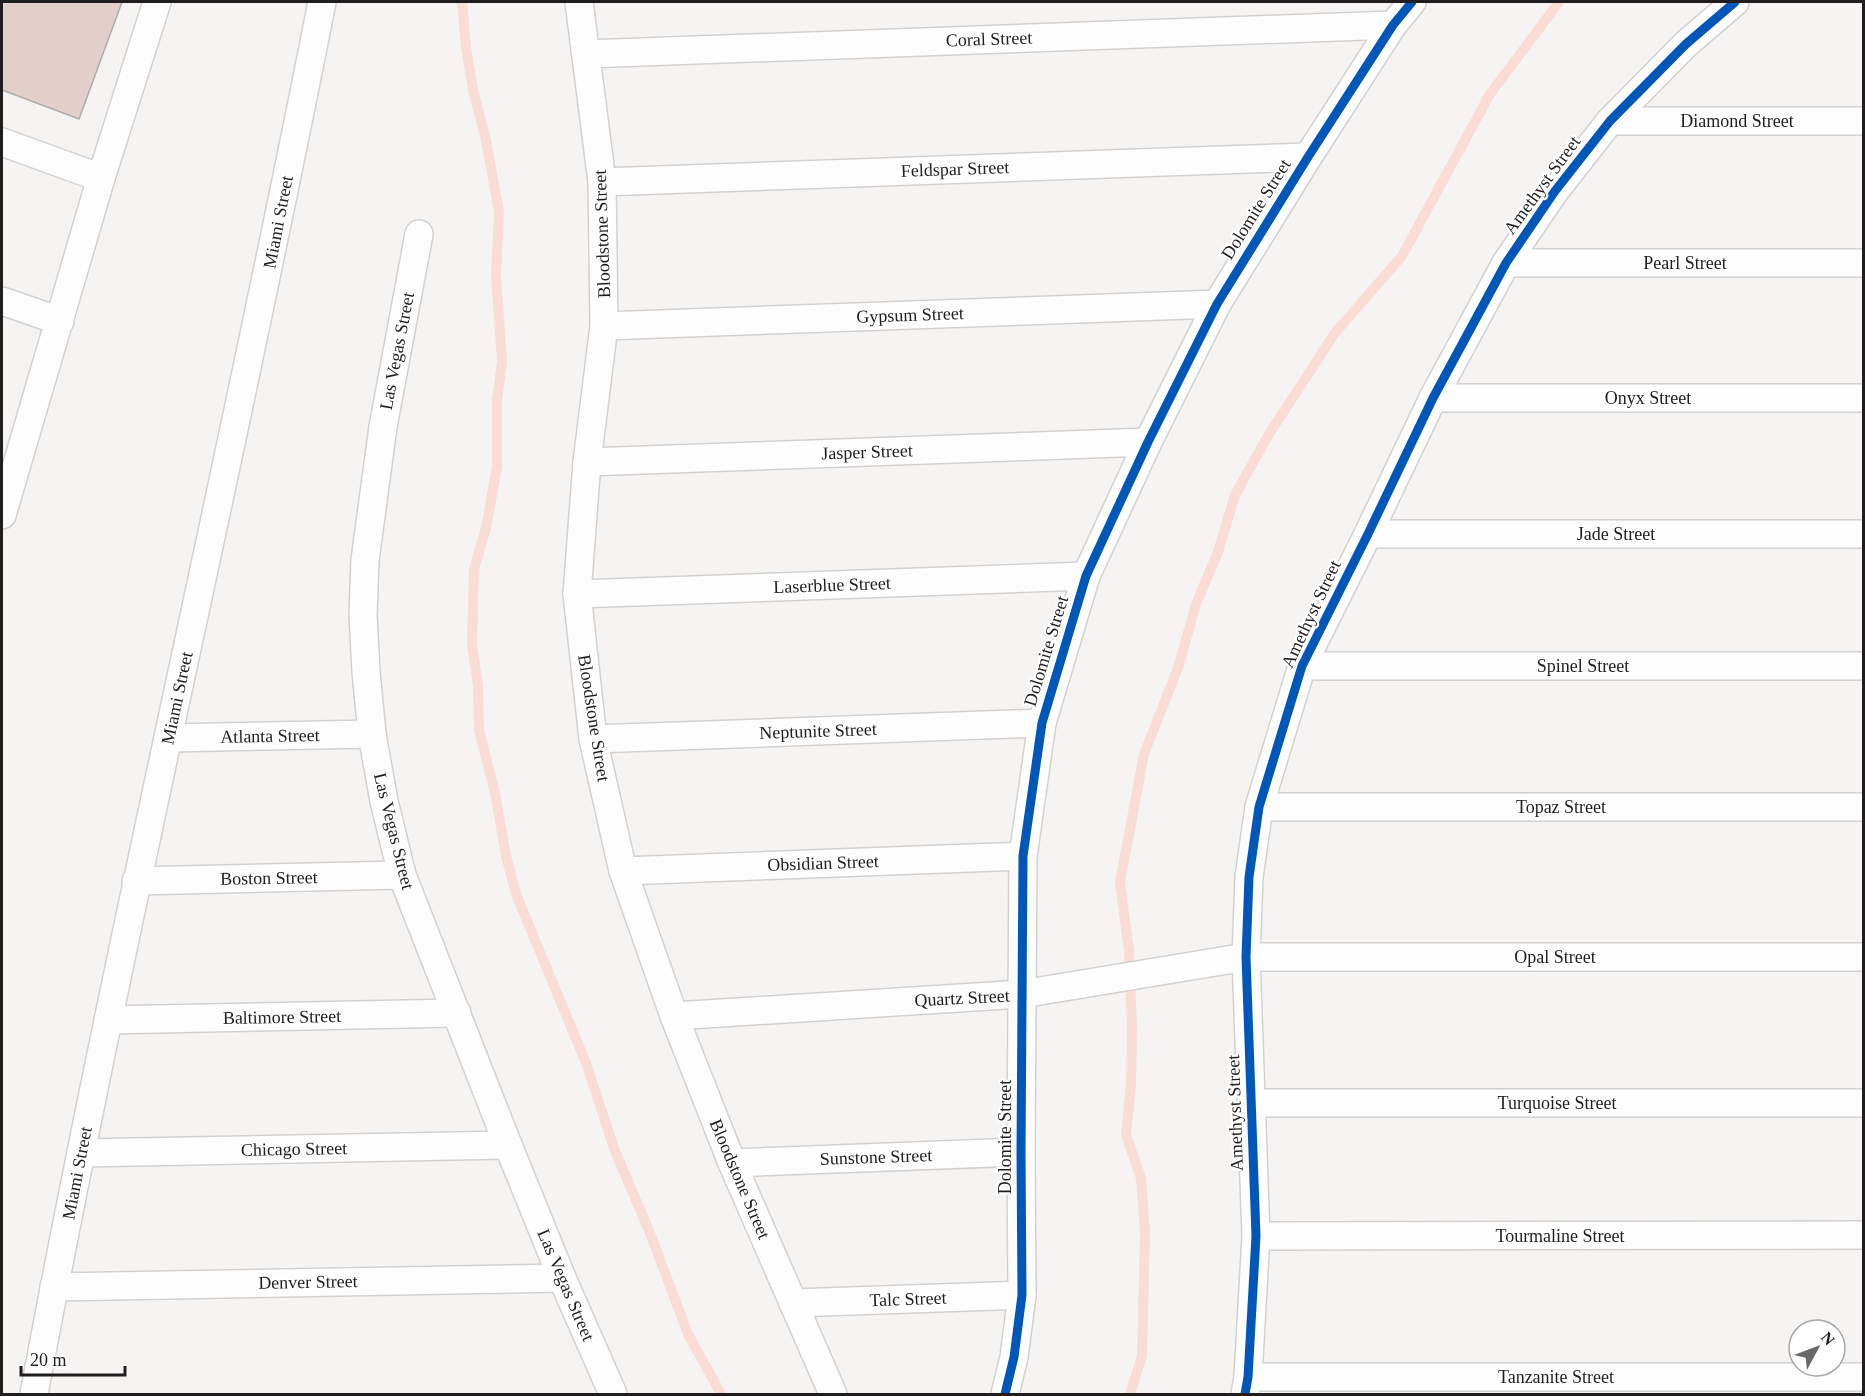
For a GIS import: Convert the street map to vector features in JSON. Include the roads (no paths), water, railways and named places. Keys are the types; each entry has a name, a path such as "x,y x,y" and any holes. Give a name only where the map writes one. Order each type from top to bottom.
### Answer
{"street":[{"path":"2,515 101,178 157,2"},
{"name":"Miami Street","path":"34,1395 136,881 273,252 322,2"},
{"name":"Bloodstone Street","path":"579,2 602,182 604,326 587,462 577,594 593,739 624,871 675,1016 732,1163 833,1395"},
{"name":"Dolomite Street","path":"1005,1395 1014,1357 1022,1295 1023,856 1042,723 1086,576 1148,442 1217,304 1393,25 1412,2"},
{"name":"Amethyst Street","path":"1246,1386 1256,1236 1246,957 1249,877 1259,807 1302,666 1433,398 1506,263 1555,191 1610,121 1686,44 1735,2"},
{"name":"Coral Street","path":"586,54 1393,25"},
{"name":"Diamond Street","path":"1610,121 1863,121"},
{"path":"2,142 101,178"},
{"name":"Feldspar Street","path":"602,182 1308,157"},
{"name":"Las Vegas Street","path":"419,234 383,427 365,560 363,615 372,734 384,801 402,876 562,1278 613,1395"},
{"name":"Pearl Street","path":"1506,263 1863,263"},
{"path":"2,301 60,321"},
{"name":"Gypsum Street","path":"604,326 1217,304"},
{"name":"Onyx Street","path":"1433,398 1863,398"},
{"name":"Jasper Street","path":"587,462 1148,442"},
{"name":"Jade Street","path":"1368,534 1863,534"},
{"name":"Laserblue Street","path":"577,594 1086,576"},
{"name":"Spinel Street","path":"1302,666 1863,666"},
{"name":"Neptunite Street","path":"593,739 1042,723"},
{"name":"Atlanta Street","path":"168,738 372,734"},
{"name":"Topaz Street","path":"1259,807 1863,807"},
{"name":"Obsidian Street","path":"624,871 1023,856"},
{"name":"Boston Street","path":"136,881 402,876"},
{"name":"Opal Street","path":"1246,957 1863,957"},
{"name":"Quartz Street","path":"675,1016 1022,994 1246,957"},
{"name":"Baltimore Street","path":"108,1020 457,1013"},
{"name":"Turquoise Street","path":"1251,1103 1863,1103"},
{"name":"Chicago Street","path":"81,1153 508,1145"},
{"name":"Sunstone Street","path":"732,1163 1021,1152"},
{"name":"Tourmaline Street","path":"1256,1236 1863,1236"},
{"name":"Denver Street","path":"54,1287 562,1278"},
{"name":"Talc Street","path":"793,1303 1022,1295"},
{"name":"Tanzanite Street","path":"1246,1386 1863,1377"}],"waterway":[{"path":"462,2 473,90 486,140 499,212 496,276 502,362 497,400 497,467 486,528 474,569 472,644 478,686 479,730 516,894 586,1063 615,1151 650,1233 688,1334 721,1394"},
{"path":"1130,1394 1142,1356 1145,1233 1141,1178 1126,1135 1131,1085 1132,1029 1129,951 1120,882 1144,754 1178,668 1196,604 1218,552 1235,495 1269,434 1335,333 1402,256 1490,94 1559,2"}]}
